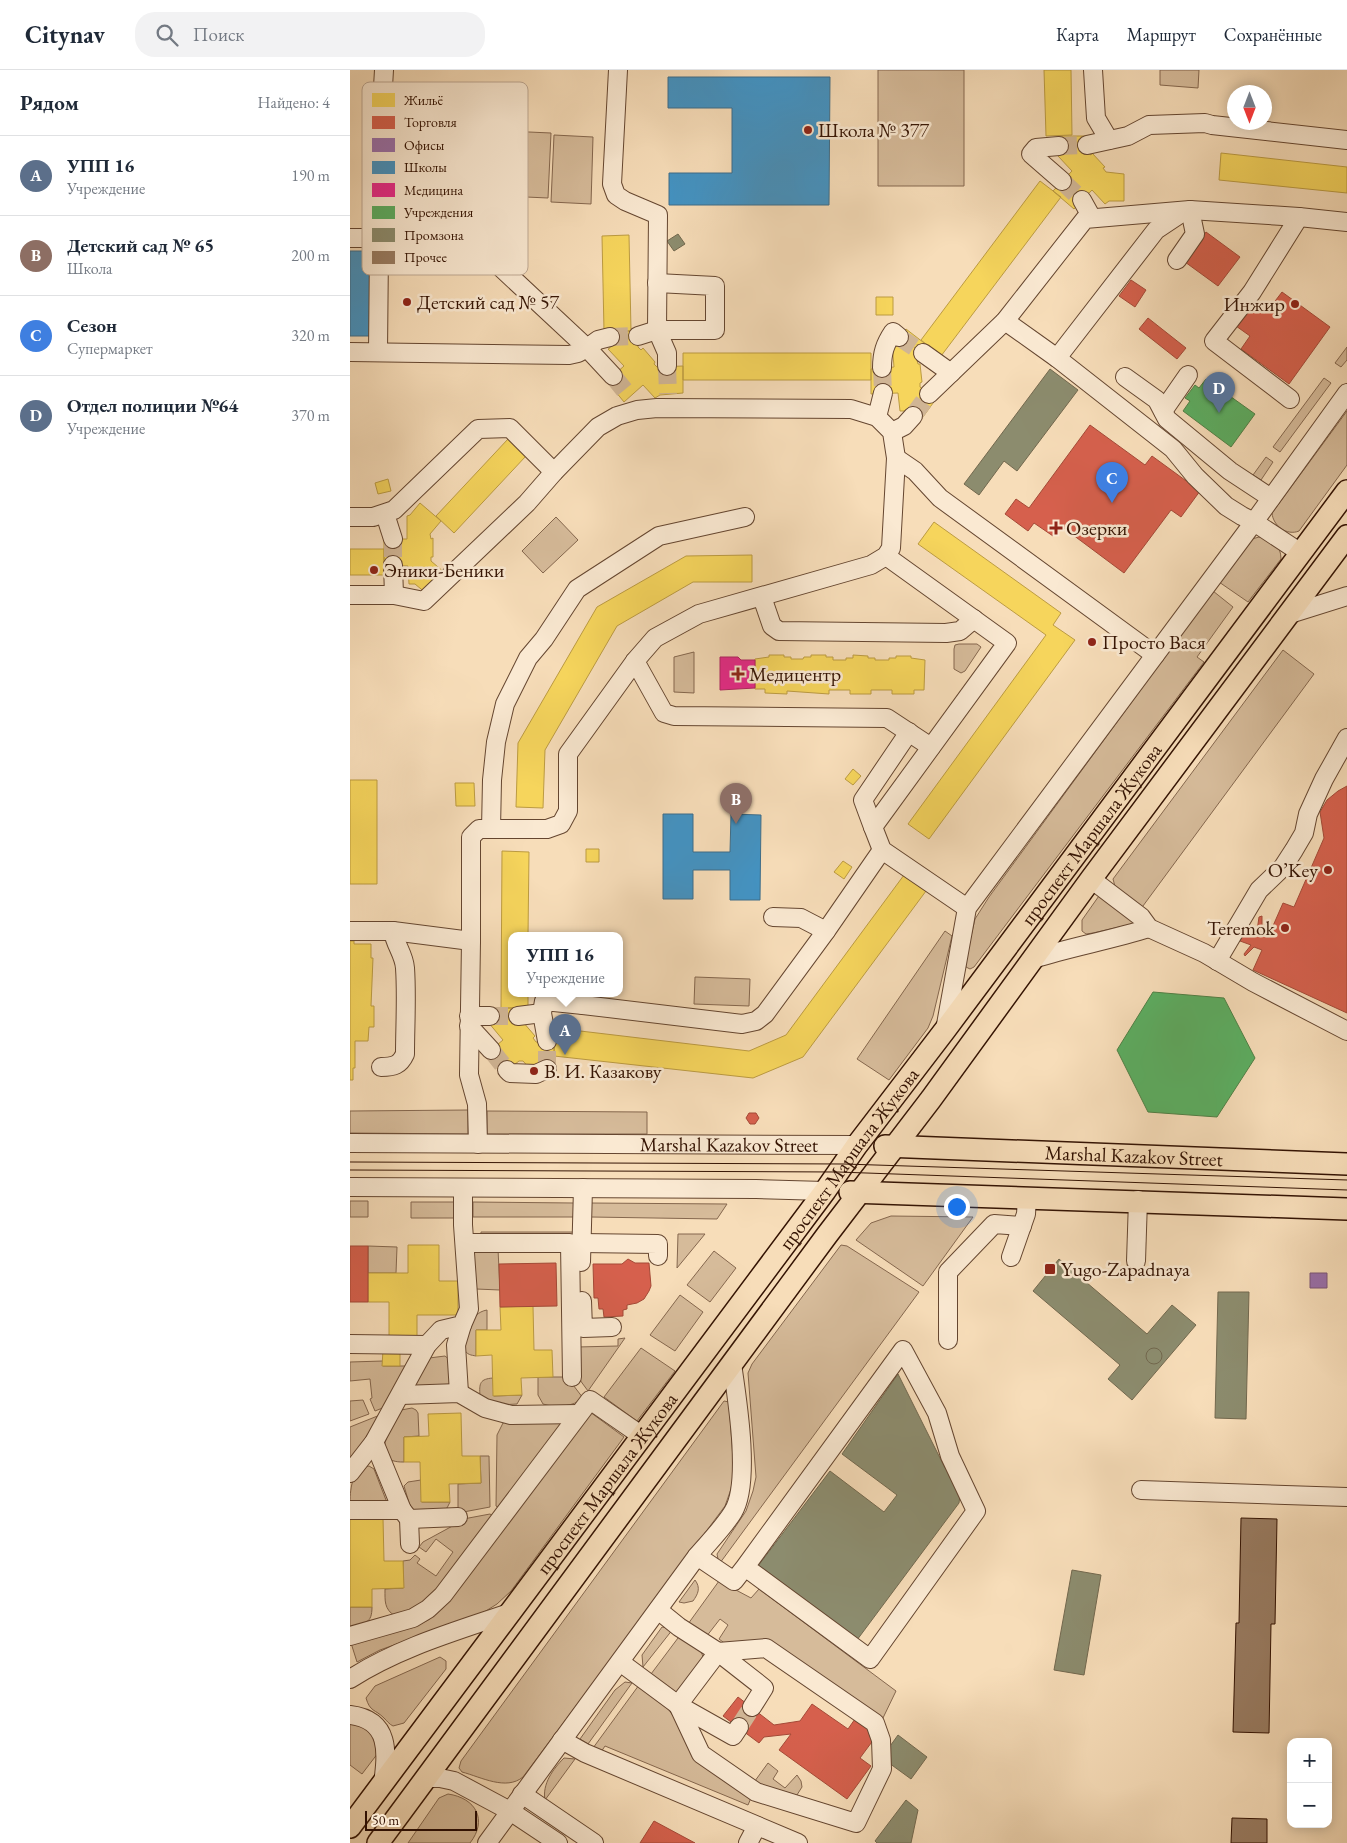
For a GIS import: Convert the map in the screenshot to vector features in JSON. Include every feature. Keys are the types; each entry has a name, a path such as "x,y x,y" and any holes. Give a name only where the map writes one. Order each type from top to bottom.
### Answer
{"main road":[{"name":"проспект Маршала Жукова","path":"350,1827 825,1191 857,1145 1347,491"},
{"name":"проспект Маршала Жукова","path":"378,1843 424,1778 860,1192 931,1100 1091,879 1347,536"},
{"name":"Marshal Kazakov Street","path":"857,1145 1347,1164"},
{"path":"825,1191 1138,1200 1347,1209"}],"street":[{"path":"618,70 612,184 616,195 625,201 658,215 657,330 667,353 667,366"},
{"path":"1093,70 1096,118 1109,140"},
{"path":"1087,145 1128,136 1149,125 1205,123 1347,140"},
{"path":"1059,146 1036,148 1030,154 1062,181"},
{"path":"1082,200 1092,218"},
{"path":"1177,260 1195,234 1187,210"},
{"path":"1057,358 1156,230 1187,210"},
{"path":"929,394 1005,321 1085,219 1187,210 1347,222"},
{"path":"1290,399 1214,341 1252,292 1299,217"},
{"path":"378,352 379,275"},
{"path":"508,275 587,348 613,376"},
{"path":"638,336 657,330 714,330 714,286 657,283"},
{"path":"1005,321 1057,358 1173,449 1195,476 1226,506 1254,522 1300,553"},
{"path":"882,368 882,355 892,332 900,337"},
{"path":"350,352 568,355 578,353 598,340 610,337"},
{"path":"922,353 951,373"},
{"path":"1163,411 1188,375"},
{"path":"1125,377 1157,400 1167,419 1230,471 1271,498"},
{"path":"945,1030 967,908 1254,522 1347,393"},
{"path":"877,417 883,394"},
{"path":"350,595 394,595 424,602 527,503 598,426 617,416 633,403 668,401 851,409 877,417 892,432 896,458 891,548 886,556 871,565 699,614 655,638 635,660 568,754 568,811 561,824 547,829 478,829 471,838 469,1075 477,1104 478,1144"},
{"path":"892,432 904,426 913,416"},
{"path":"350,517 372,517 394,510 478,429 510,428 554,472"},
{"path":"896,458 915,470 940,498 1155,656"},
{"path":"385,514 393,539"},
{"path":"491,829 492,780 496,742 505,704 528,658 544,639 577,589 658,536 745,517"},
{"path":"872,827 1007,643 886,556"},
{"path":"393,565 394,595"},
{"path":"1290,614 1347,596"},
{"path":"762,597 772,626 779,631 946,633 960,631 974,620"},
{"path":"635,660 664,713 674,716 887,718 931,747"},
{"path":"909,732 863,800 882,850 967,908"},
{"path":"1218,961 1259,890 1282,867 1304,833 1312,805 1347,738"},
{"path":"547,1041 542,1013 544,1001 583,1000 742,1024 756,1021 765,1014 882,850"},
{"path":"1091,879 1141,917 1150,928 1180,941 1347,1031"},
{"path":"773,917 801,918 826,931"},
{"path":"1032,959 1075,946 1125,936 1150,928"},
{"path":"350,931 393,931 471,941"},
{"path":"381,1067 392,1067 401,1063 405,1054 405,968 403,953 395,940 393,931"},
{"path":"518,1016 542,1013"},
{"path":"469,1021 490,1016"},
{"path":"469,1021 491,1050"},
{"path":"508,1070 510,1073 536,1074 547,1069"},
{"name":"Marshal Kazakov Street","path":"350,1143 857,1145"},
{"path":"350,1188 746,1188 825,1191"},
{"path":"458,1393 456,1345 469,1309 462,1188"},
{"path":"583,1188 581,1243 583,1328 612,1327"},
{"path":"1010,1257 1026,1214 1027,1198"},
{"path":"1136,1261 1138,1200"},
{"path":"948,1340 948,1272 994,1224 1022,1226"},
{"path":"465,1243 570,1243 572,1377"},
{"path":"581,1243 658,1244 658,1256"},
{"path":"350,1473 374,1442 427,1345 440,1330 462,1325"},
{"path":"350,1344 427,1345"},
{"path":"697,1556 734,1582 744,1567 903,1350 937,1413 950,1456 976,1511 870,1659 744,1567"},
{"path":"487,1843 697,1556 734,1511 741,1493 743,1476 736,1388 732,1364"},
{"path":"401,1395 458,1393 485,1408 511,1415 579,1414"},
{"path":"350,1636 413,1618 428,1609 442,1596 590,1400 642,1436"},
{"path":"374,1442 406,1514 410,1544"},
{"path":"1140,1490 1347,1497"},
{"path":"350,1510 458,1517"},
{"path":"658,1610 679,1627 718,1652 764,1688 752,1707"},
{"path":"350,1680 369,1667 405,1650 512,1612"},
{"path":"766,1648 875,1723 881,1740 882,1769 856,1823 756,1792 701,1754 678,1705 718,1652 766,1648"},
{"path":"620,1662 678,1705 733,1736 739,1727"},
{"path":"350,1715 370,1721 381,1731 386,1759 382,1786"},
{"path":"562,1740 585,1753 798,1843"},
{"path":"424,1778 440,1778 454,1782 510,1812 558,1843"},
{"path":"522,1794 594,1843"},
{"path":"748,1843 757,1826"}],"shaded area":[{"path":"878,70 964,70 964,186 878,186"},
{"path":"1160,70 1199,70 1198,88 1160,85"},
{"path":"528,132 551,133 548,198 528,197"},
{"path":"554,135 593,137 591,204 551,202"},
{"path":"1347,347 1347,360 1341,367 1335,363"},
{"path":"1324,378 1331,383 1280,452 1273,447"},
{"path":"1347,411 1347,465 1299,531 1290,532 1281,529 1275,522 1272,513"},
{"path":"1266,457 1273,462 1261,480 1253,475"},
{"path":"556,517 578,540 543,573 522,551"},
{"path":"1259,537 1275,543 1281,554 1281,559 1248,602 1219,582 1252,539"},
{"path":"1213,591 1233,607 1197,657 1204,662 974,967 970,969 966,967 965,962 975,919 989,897"},
{"path":"977,644 981,647 965,671 961,673 954,669 954,649 955,645"},
{"path":"1283,650 1314,674 1140,910 1116,890 1113,879"},
{"path":"694,652 694,693 674,692 674,657"},
{"path":"1101,893 1134,921 1132,924 1086,934 1082,931 1082,920"},
{"path":"945,931 952,936 933,1016 928,1028 889,1080 857,1059"},
{"path":"695,977 750,979 749,1006 694,1004"},
{"path":"468,1110 468,1134 350,1133 350,1111"},
{"path":"487,1111 647,1112 647,1134 487,1134"},
{"path":"350,1201 368,1201 368,1217 350,1217"},
{"path":"411,1202 456,1202 456,1218 411,1218"},
{"path":"473,1202 574,1203 575,1217 473,1217"},
{"path":"590,1203 727,1204 717,1219 591,1217"},
{"path":"891,1216 973,1217 923,1286 856,1240 871,1223"},
{"path":"481,1232 574,1232 574,1238 481,1238"},
{"path":"678,1234 705,1234 677,1268"},
{"path":"841,1245 847,1246 919,1292 720,1563 717,1554 746,1511 756,1477 748,1373 752,1364"},
{"path":"368,1246 397,1247 396,1273 368,1273"},
{"path":"498,1249 500,1290 476,1289 472,1254 475,1250"},
{"path":"714,1251 736,1268 710,1302 687,1285"},
{"path":"680,1295 703,1312 675,1351 650,1335"},
{"path":"487,1310 487,1330 476,1330 476,1356 469,1354 464,1349 472,1320 476,1315"},
{"path":"625,1338 588,1391 577,1376 577,1347 618,1346 618,1339"},
{"path":"641,1348 675,1371 637,1421 604,1397"},
{"path":"445,1356 450,1360 452,1383 448,1386 414,1386 429,1358"},
{"path":"383,1361 383,1366 408,1366 385,1407 375,1411 370,1399 372,1398 370,1379 350,1381 350,1362"},
{"path":"538,1377 567,1377 583,1398 564,1406 543,1404 538,1395"},
{"path":"493,1378 494,1396 522,1395 517,1404 499,1405 480,1396 481,1382 485,1379"},
{"path":"363,1400 369,1414 350,1421 350,1401"},
{"path":"724,1401 729,1402 734,1473 725,1506 523,1777 509,1783 501,1783 462,1772 459,1768 461,1761"},
{"path":"412,1408 418,1413 419,1436 404,1437 404,1462 393,1461 387,1457 384,1450 385,1442 401,1410"},
{"path":"590,1412 624,1437 511,1591 497,1604 481,1614 380,1650 357,1662 351,1643 414,1627 430,1619 450,1601"},
{"path":"380,1415 369,1435 350,1458 350,1427"},
{"path":"511,1420 566,1420 499,1508 496,1506 497,1435 503,1423"},
{"path":"480,1456 489,1456 490,1507 458,1513 458,1484 481,1483"},
{"path":"369,1466 374,1469 386,1500 384,1503 350,1505 351,1487 355,1476 358,1471"},
{"path":"421,1480 422,1502 450,1502 447,1508 443,1510 414,1510 410,1506 404,1486 408,1482"},
{"path":"490,1514 493,1516 436,1592 422,1603 395,1616 389,1611 386,1604 385,1589 403,1588 403,1561 410,1560 415,1555 420,1559 417,1563 436,1576 453,1552 436,1539 426,1552 419,1547 423,1542 458,1523 458,1520"},
{"path":"695,1580 698,1591 693,1601 679,1602"},
{"path":"719,1581 751,1598 759,1589 896,1691 882,1720 765,1641 727,1645 719,1639 728,1625 720,1619 706,1637 688,1624"},
{"path":"350,1607 372,1607 371,1617 367,1622 350,1627"},
{"path":"662,1627 673,1629 643,1667 642,1655"},
{"path":"681,1634 700,1648 704,1660 680,1691 674,1692 651,1674"},
{"path":"440,1657 446,1661 446,1669 404,1723 393,1726 369,1706 366,1698 375,1686"},
{"path":"625,1682 632,1683 588,1744 580,1739 615,1690"},
{"path":"639,1685 663,1702 682,1728 751,1798 748,1805 605,1746 601,1752 593,1748"},
{"path":"350,1723 374,1733 378,1753 362,1774 350,1765"},
{"path":"564,1758 575,1759 545,1800 545,1788 549,1777"},
{"path":"768,1763 778,1771 773,1779 785,1788 797,1775 802,1787 795,1798 752,1785"},
{"path":"448,1794 466,1800 476,1811 478,1826 470,1843 408,1843 439,1798"}],"building: Жильё":[{"path":"1044,70 1071,70 1072,135 1046,136"},
{"path":"1059,136 1087,136 1086,152 1091,155 1092,153 1105,167 1103,168 1106,172 1124,174 1124,201 1109,201 1105,204 1092,190 1074,209 1053,191 1072,171 1058,156"},
{"path":"1221,153 1347,167 1347,193 1219,180"},
{"path":"1040,181 1061,197 941,356 921,340"},
{"path":"629,235 631,331 604,331 602,236"},
{"path":"876,297 893,297 893,315 876,315"},
{"path":"906,329 928,346 917,360 918,364 920,364 922,382 920,387 936,399 920,421 906,411 900,411 898,393 871,394 871,369 894,367 892,343"},
{"path":"609,331 638,331 638,347 641,350 643,348 657,367 683,366 683,393 660,395 655,398 643,385 624,402 607,381 624,366 608,349 610,348"},
{"path":"683,353 871,353 871,380 683,380"},
{"path":"508,439 526,456 454,533 436,516"},
{"path":"388,479 391,491 378,494 375,483"},
{"path":"420,503 441,521 430,534 431,539 433,538 433,557 431,557 431,561 445,573 427,594 415,584 409,584 408,566 384,565 384,539 407,539 407,516"},
{"path":"934,522 1061,613 1053,625 1075,640 929,839 908,824 1046,635 918,544"},
{"path":"350,549 384,549 384,575 350,575"},
{"path":"752,555 752,582 693,582 617,626 545,750 543,808 516,807 518,743 597,607 686,556"},
{"path":"769,655 784,655 784,657 791,657 791,659 803,659 804,657 811,657 811,655 826,655 826,657 833,657 833,660 846,660 846,658 853,658 853,655 868,656 868,658 875,658 875,660 889,660 889,658 896,658 896,656 911,656 911,658 925,660 924,690 914,690 914,694 892,694 892,690 871,690 871,694 850,694 850,690 829,690 829,694 787,691 787,694 765,693 765,689 755,689 755,659 769,657"},
{"path":"853,769 861,776 853,785 845,779"},
{"path":"350,780 377,780 377,884 350,884"},
{"path":"455,783 474,783 475,806 456,806"},
{"path":"586,849 599,849 599,862 586,862"},
{"path":"502,851 529,852 528,932 508,932 508,997 528,997 528,1008 501,1008"},
{"path":"843,861 852,867 844,879 834,872"},
{"path":"904,875 926,891 803,1057 753,1078 554,1056 555,1028 749,1051 786,1035"},
{"path":"350,941 354,941 354,944 371,944 371,958 373,958 371,1006 374,1006 374,1027 369,1027 368,1041 355,1041 353,1080 350,1080"},
{"path":"490,1008 519,1008 523,1022 535,1036 533,1038 536,1042 554,1042 554,1069 532,1071 523,1061 519,1061 502,1074 486,1054 503,1040 488,1022"},
{"path":"408,1245 439,1245 439,1281 458,1281 458,1315 417,1315 417,1336 389,1336 389,1302 368,1302 368,1273 408,1273"},
{"path":"533,1306 534,1350 552,1350 553,1377 521,1378 522,1395 493,1396 492,1355 476,1356 476,1330 501,1330 500,1307"},
{"path":"383,1350 400,1350 400,1366 382,1366"},
{"path":"461,1413 462,1456 480,1456 481,1483 449,1484 450,1502 421,1502 420,1462 404,1462 404,1437 429,1436 428,1414"},
{"path":"383,1518 384,1561 403,1561 404,1588 372,1589 372,1607 350,1607 350,1519"}],"building: Торговля":[{"path":"1206,232 1240,257 1218,286 1185,262"},
{"path":"1131,280 1146,290 1135,307 1119,296"},
{"path":"1282,292 1330,327 1289,384 1241,349 1250,336 1236,326 1253,303 1266,313"},
{"path":"1148,318 1186,348 1177,359 1139,329"},
{"path":"1090,425 1145,465 1152,456 1200,491 1181,517 1171,510 1124,573 1061,526 1053,536 1034,523 1028,531 1005,514 1016,499 1029,508"},
{"name":"O’Key","path":"1347,786 1347,1013 1253,970 1262,950 1254,947 1245,956 1244,954 1251,945 1240,941 1247,926 1257,931 1259,917 1262,916 1262,932 1269,935 1283,903 1294,907 1324,838 1320,812 1327,800"},
{"path":"749,1113 756,1113 759,1118 755,1124 750,1124 746,1118"},
{"path":"350,1246 368,1246 368,1302 350,1302"},
{"path":"628,1259 635,1263 649,1263 651,1286 649,1291 644,1299 627,1305 627,1309 623,1310 623,1316 604,1317 603,1309 599,1309 598,1298 594,1298 593,1264 622,1264"},
{"path":"556,1263 557,1306 500,1307 499,1264"},
{"path":"738,1697 774,1725 800,1721 812,1704 848,1729 855,1719 877,1735 860,1758 871,1766 847,1799 779,1750 791,1734 764,1737 759,1743 723,1716"},
{"path":"654,1821 695,1843 640,1843"}],"building: Офисы":[{"path":"1310,1273 1327,1273 1327,1288 1310,1288"}],"building: Школы":[{"path":"668,77 830,77 829,205 669,205 669,173 732,173 732,108 668,108"},
{"path":"350,251 362,251 362,275 372,275 372,336 350,336"},
{"path":"663,814 693,814 693,852 730,852 731,814 761,815 760,900 730,900 730,870 693,870 693,899 663,899"}],"building: Медицина":[{"name":"Медицентр","path":"720,657 738,657 741,660 755,660 755,688 720,690"}],"building: Учреждения":[{"path":"1206,379 1255,414 1231,447 1183,411 1190,401 1185,398 1195,385 1199,388"},
{"path":"1153,992 1224,998 1255,1058 1217,1117 1148,1112 1117,1050"}],"building: Промзона":[{"path":"678,234 685,244 674,251 667,241"},
{"path":"1050,369 1078,390 1017,471 1004,461 979,495 964,484"},
{"path":"1059,1259 1147,1334 1172,1305 1196,1325 1132,1400 1108,1379 1120,1365 1033,1291"},
{"path":"1218,1292 1249,1292 1246,1419 1215,1418"},
{"path":"1154,1348 1162,1356 1154,1364 1146,1356"},
{"path":"898,1374 945,1468 951,1472 960,1495 959,1503 857,1640 758,1566 830,1471 884,1512 897,1495 842,1454"},
{"path":"1072,1570 1101,1575 1084,1675 1054,1670"},
{"path":"898,1735 927,1757 911,1779 889,1763 888,1749"},
{"path":"906,1800 918,1810 911,1843 877,1843 875,1841"}],"building: Прочее":[{"path":"1241,1518 1277,1519 1275,1624 1271,1624 1269,1733 1233,1732 1236,1623 1239,1623"},
{"path":"1232,1818 1267,1819 1267,1843 1231,1843"}],"tunnel":[{"path":"1059,146 1087,145"},
{"path":"1062,181 1082,200"},
{"path":"610,337 638,336"},
{"path":"899,337 923,353"},
{"path":"667,366 668,394"},
{"path":"882,368 883,393"},
{"path":"613,376 630,397"},
{"path":"913,416 929,394"},
{"path":"393,539 393,565"},
{"path":"490,1016 518,1016"},
{"path":"547,1041 547,1069"},
{"path":"491,1050 507,1070"},
{"path":"739,1727 752,1707"}],"tram line":[{"path":"350,1162 844,1164 1347,1180"},
{"path":"350,1170 838,1172 1347,1190"}],"place":[{"name":"Школа № 377","path":"808,130"},
{"name":"Детский сад № 57","path":"407,302"},
{"name":"Инжир","path":"1295,304"},
{"name":"Отдел полиции №64","path":"1219,413"},
{"name":"Сезон","path":"1112,503"},
{"name":"Озерки","path":"1056,528"},
{"name":"Эники-Беники","path":"374,570"},
{"name":"Просто Вася","path":"1092,642"},
{"name":"Медицентр","path":"738,674"},
{"name":"Детский сад № 65","path":"736,824"},
{"name":"O’Key","path":"1328,870"},
{"name":"Teremok","path":"1285,928"},
{"name":"УПП 16","path":"565,1055"},
{"name":"В. И. Казакову","path":"534,1071"},
{"name":"Yugo-Zapadnaya","path":"1050,1269"}]}
